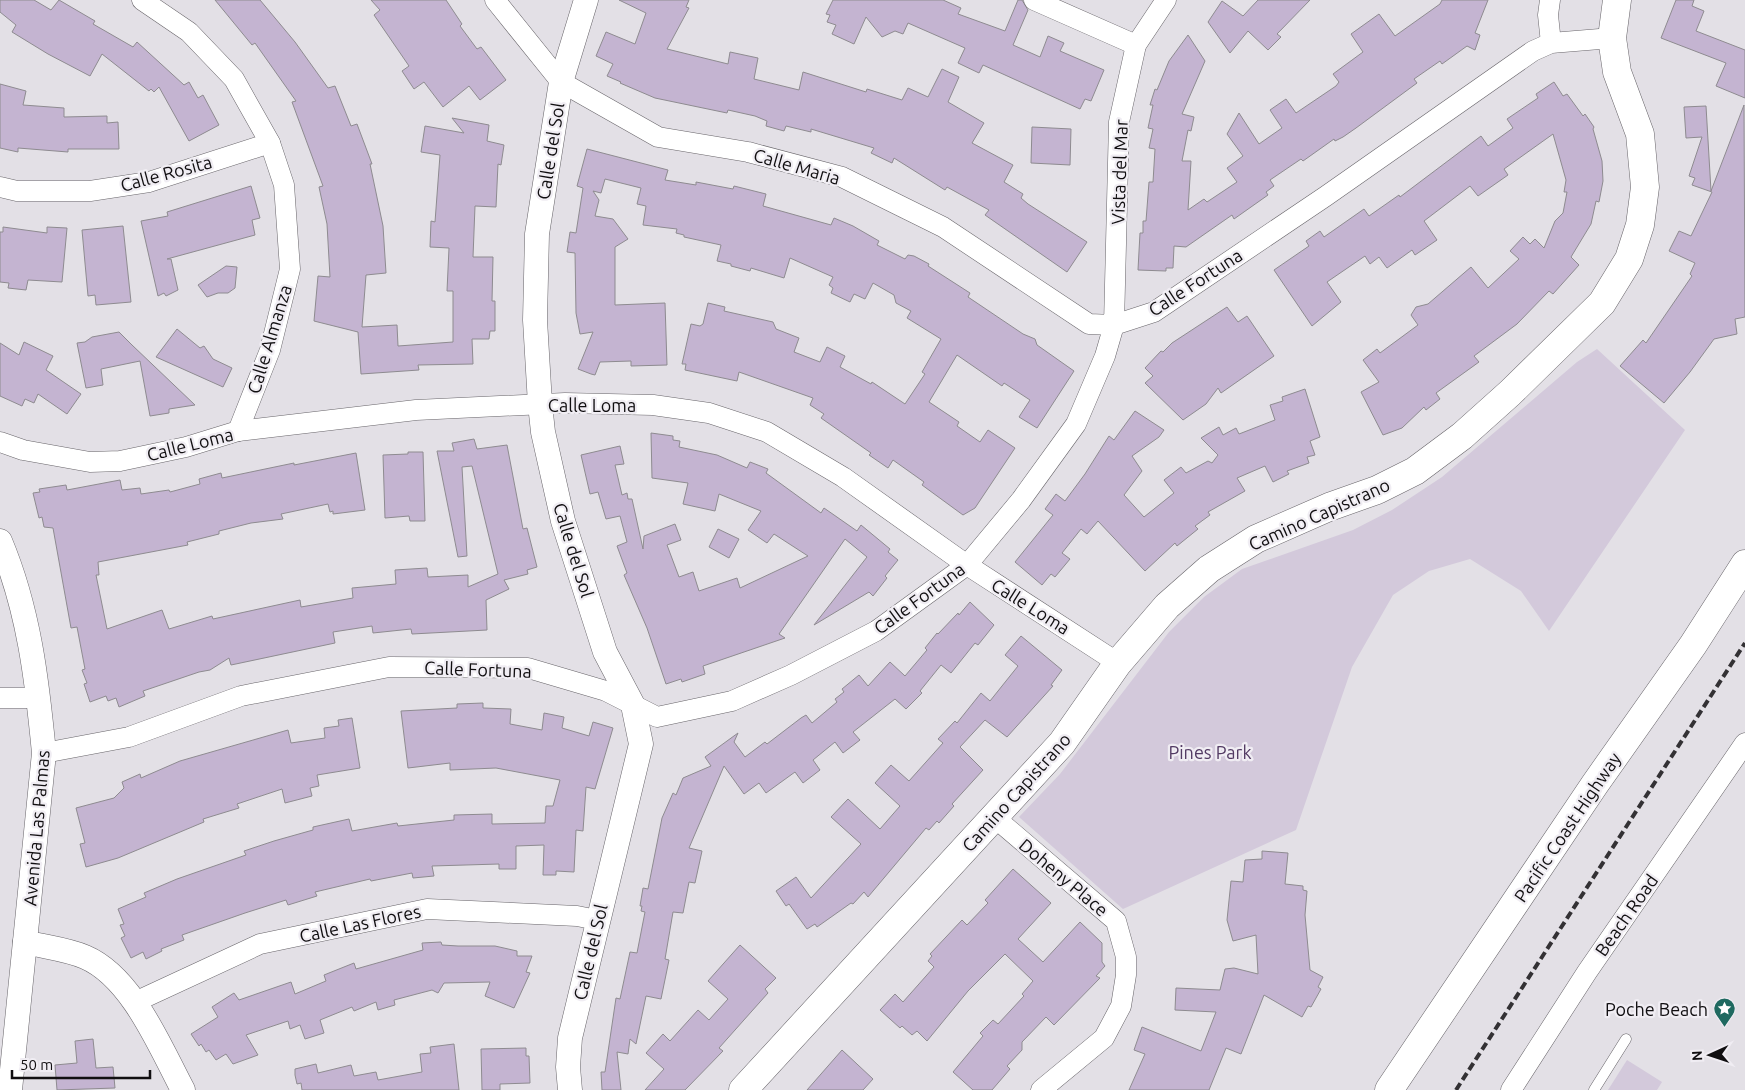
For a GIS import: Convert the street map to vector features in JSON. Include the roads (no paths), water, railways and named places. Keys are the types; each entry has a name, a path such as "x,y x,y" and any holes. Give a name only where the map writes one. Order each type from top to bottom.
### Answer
{"main road":[{"name":"Camino Capistrano","path":"743,1090 1062,743 1118,663 1167,606 1217,564 1256,539 1329,507 1377,490 1415,471 1462,436 1510,393 1602,303 1629,259 1640,225 1645,187 1640,134 1617,72 1612,38 1617,0"},
{"name":"Pacific Coast Highway","path":"1389,1090 1590,792 1693,645 1745,564"}],"street":[{"name":"Calle Almanza","path":"142,0 189,32 234,79 270,143 284,185 290,270 270,350 238,431"},
{"name":"Calle Maria","path":"495,0 499,8 561,82 658,137 748,152 842,177 943,227 1089,324 1114,325"},
{"name":"Calle del Sol","path":"570,1090 568,1067 570,1038 641,744 633,705 605,652 564,521 543,432 540,404 535,320 536,234 561,82 586,0"},
{"path":"1034,0 1136,44"},
{"name":"Vista del Mar","path":"1114,325 1119,122 1136,44 1166,0"},
{"path":"1550,0 1548,15 1551,43"},
{"name":"Calle Fortuna","path":"44,753 129,737 241,696 389,667 528,668 606,691 657,717 732,701 791,675 876,631 967,565 1021,500 1076,424 1105,356 1114,325 1154,312 1326,196 1533,52 1551,43 1612,38"},
{"name":"Calle Rosita","path":"0,187 17,191 90,191 149,182 270,143"},
{"name":"Calle Loma","path":"0,442 23,450 61,459 98,462 120,461 186,447 238,431 416,410 540,404 653,405 709,413 748,425 785,442 843,477 967,565 1118,663"},
{"name":"Avenida Las Palmas","path":"0,541 26,617 39,698 44,753 25,942 8,1041 10,1090"},
{"path":"0,698 39,698"},
{"name":"Beach Road","path":"1511,1090 1587,972 1745,743"},
{"name":"Doheny Place","path":"994,817 1116,921 1126,957 1126,975 1121,1006 1104,1038 1041,1090"},
{"name":"Calle Las Flores","path":"135,1002 260,944 428,909 577,916 597,920"},
{"path":"25,942 85,957 106,971 135,1002 183,1090"}],"lane":[{"path":"1594,1090 1626,1039"}],"railway":[{"path":"1456,1090 1745,643"}],"place":[{"name":"Poche Beach","path":"1724,1028"}],"park label":[{"name":"Pines Park","path":"1210,752"}]}
